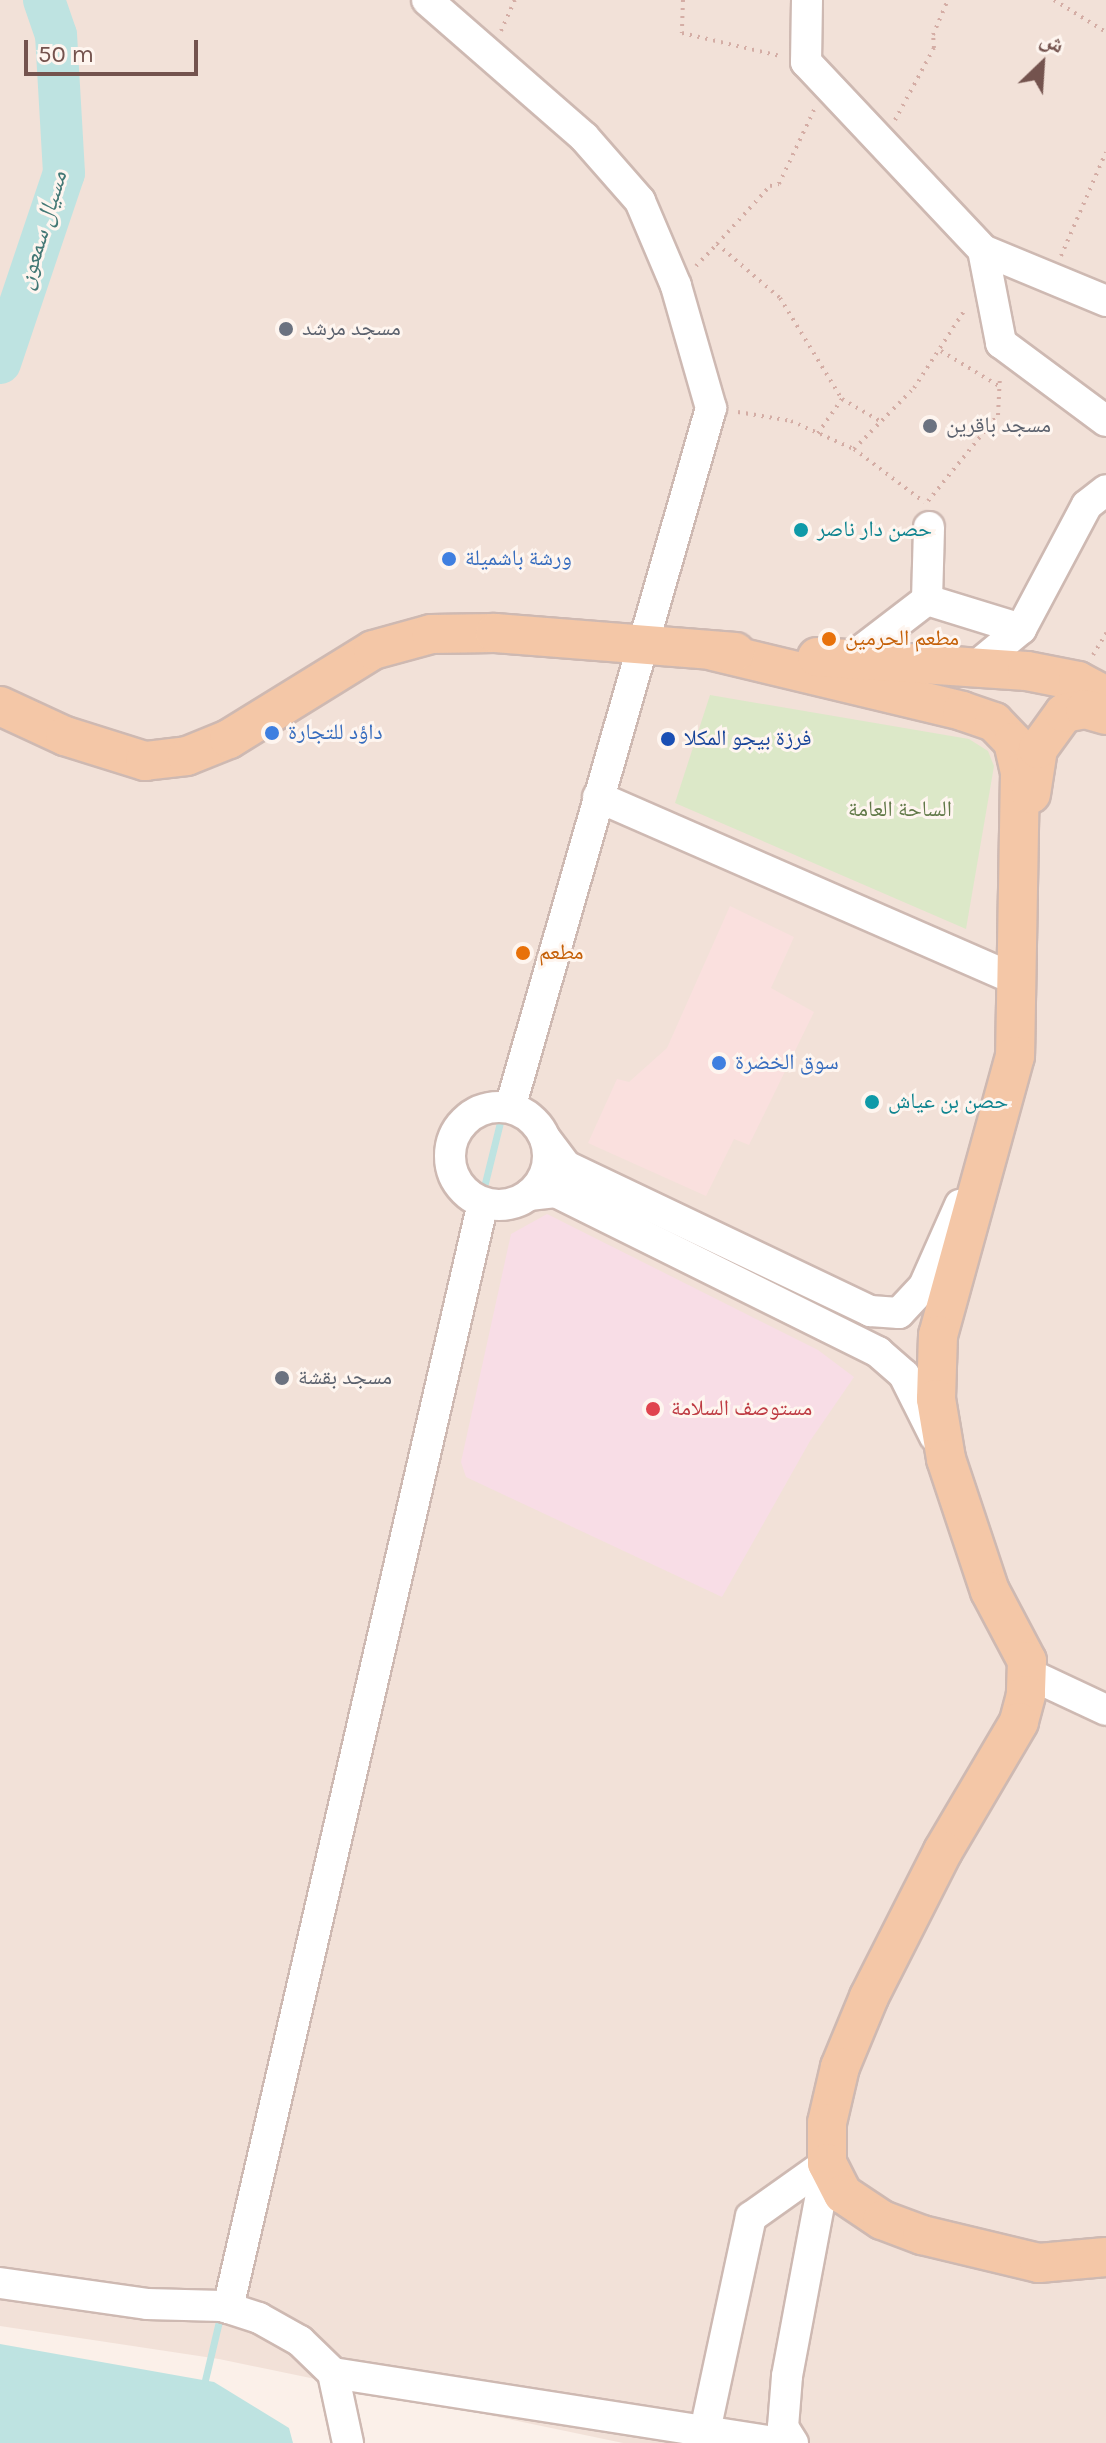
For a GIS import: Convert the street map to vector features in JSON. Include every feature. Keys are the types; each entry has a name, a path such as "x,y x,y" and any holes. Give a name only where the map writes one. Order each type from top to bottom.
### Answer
{"main road":[{"path":"0,706 65,736 145,761 187,756 229,739 373,650 431,634 495,633 642,646 975,667 1078,681 1106,696"},
{"path":"713,651 994,722 1013,742 1020,773 1015,1056 938,1335 936,1399 946,1459 990,1591 1027,1661 1027,1673 1019,1722 943,1851 840,2067 827,2123 827,2163 843,2194 882,2220 922,2235 1039,2263 1106,2257"},
{"path":"1018,867 1038,749 1064,713 1085,709 1106,715"}],"street":[{"path":"427,0 584,137 640,201 676,286 711,408 510,1108"},
{"path":"807,0 806,62 986,261 1001,343 1106,421"},
{"path":"986,261 1051,278 1106,301"},
{"path":"975,667 1021,629 1087,505 1106,490"},
{"path":"927,600 928,515"},
{"path":"927,600 1021,629"},
{"path":"850,659 927,600"},
{"path":"598,797 1017,980"},
{"path":"946,1459 904,1375 878,1352 556,1192 529,1195 500,1205 483,1203 458,1182 450,1150 464,1121 478,1111 510,1108 525,1114 566,1166 870,1311 899,1313 924,1286 999,1119"},
{"path":"529,1195 547,1169 545,1138"},
{"path":"228,2308 483,1203"},
{"path":"1027,1673 1106,1710"},
{"path":"705,2431 751,2217 827,2163"},
{"path":"793,2443 783,2427 787,2376 827,2163"},
{"path":"0,2283 147,2304 228,2308 259,2318 300,2341 333,2373 348,2443"},
{"path":"333,2373 778,2443"}],"path":[{"path":"683,0 682,33 806,62"},
{"path":"880,141 912,96 948,0"},
{"path":"1054,0 1106,32"},
{"path":"676,286 770,186 779,184 826,84"},
{"path":"1051,278 1106,152"},
{"path":"717,244 780,298 842,399 882,422"},
{"path":"854,449 882,422 941,351 986,261"},
{"path":"711,408 791,421 854,449 928,515 998,415 1001,343"},
{"path":"941,351 999,386"},
{"path":"818,433 842,399"}],"shaded area":[{"path":"0,0 1106,0 1106,2443 623,2443 219,2359 0,2326"},
{"name":"سوق الخضرة","path":"730,906 794,937 771,988 814,1012 749,1145 734,1139 706,1196 588,1143 617,1079 629,1082 667,1048"},
{"name":"مستوصف السلامة","path":"547,1214 818,1350 854,1377 810,1441 722,1597 466,1477 461,1462 511,1234"}],"green space":[{"name":"الساحة العامة","path":"710,695 969,739 988,751 994,766 966,929 675,803"}],"water":[{"path":"0,2344 214,2382 289,2428 293,2443 0,2443"}],"waterway":[{"name":"مسيال سمعون","path":"0,363 64,173 56,35 44,0"},
{"path":"482,1195 503,1110"},
{"path":"205,2380 221,2313"}],"place":[{"name":"مسجد مرشد","path":"286,329"},
{"name":"مسجد باقرين","path":"930,426"},
{"name":"حصن دار ناصر","path":"801,530"},
{"name":"ورشة باشميلة","path":"449,559"},
{"name":"مطعم الحرمين","path":"829,639"},
{"name":"داؤد للتجارة","path":"272,733"},
{"name":"فرزة بيجو المكلا","path":"668,739"},
{"name":"مطعم","path":"523,953"},
{"name":"سوق الخضرة","path":"719,1063"},
{"name":"حصن بن عياش","path":"872,1102"},
{"name":"مسجد بقشة","path":"282,1378"},
{"name":"مستوصف السلامة","path":"653,1409"}]}
